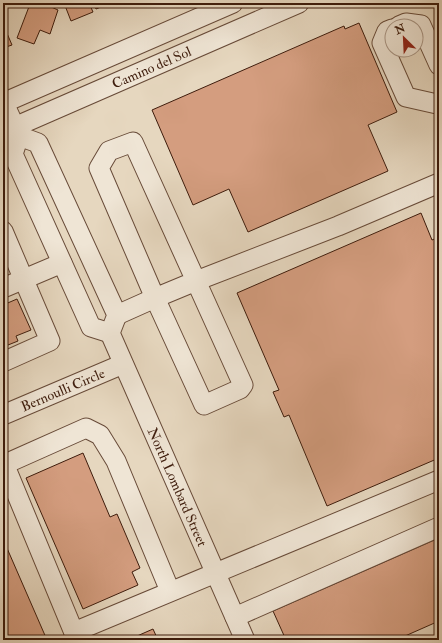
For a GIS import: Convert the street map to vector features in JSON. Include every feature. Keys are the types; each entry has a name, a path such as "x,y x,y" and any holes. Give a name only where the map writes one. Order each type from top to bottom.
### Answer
{"street":[{"name":"Camino del Sol","path":"4,103 233,3"},
{"name":"Camino del Sol","path":"12,132 299,3"},
{"path":"424,32 439,65"},
{"path":"384,38 382,43 384,47"},
{"path":"389,58 406,96 438,105"},
{"path":"4,103 12,132 13,154 91,327 110,333 117,315 196,281 338,226 439,183"},
{"path":"12,132 38,143 117,315"},
{"path":"132,142 243,386 240,389 204,405 155,298 99,168 109,151 132,142"},
{"path":"3,231 50,341 3,362"},
{"path":"3,288 62,263"},
{"name":"North Lombard Street","path":"110,333 245,640"},
{"name":"Bernoulli Circle","path":"3,415 123,364"},
{"path":"170,591 116,461 100,435 86,428 3,463 75,636 170,591 439,480"},
{"path":"235,617 439,527"}],"building":[{"path":"27,3 50,3 49,6 58,10 50,34 40,30 34,44 17,38 30,4"},
{"path":"64,3 89,3 93,12 71,21"},
{"path":"93,3 111,3 96,9"},
{"path":"359,23 397,112 368,125 388,171 248,232 229,189 193,205 152,110 344,26 345,29"},
{"path":"3,24 12,45 3,48"},
{"path":"421,213 432,240 439,237 439,458 327,506 289,415 284,417 273,392 279,390 237,293"},
{"path":"17,299 31,330 16,336 18,341 3,347 3,305"},
{"path":"83,453 110,517 117,514 140,568 132,572 138,585 83,609 26,478"},
{"path":"3,539 47,640 3,640"},
{"path":"434,540 439,550 439,621 396,640 286,640 273,611"},
{"path":"153,629 158,640 128,640"}]}
